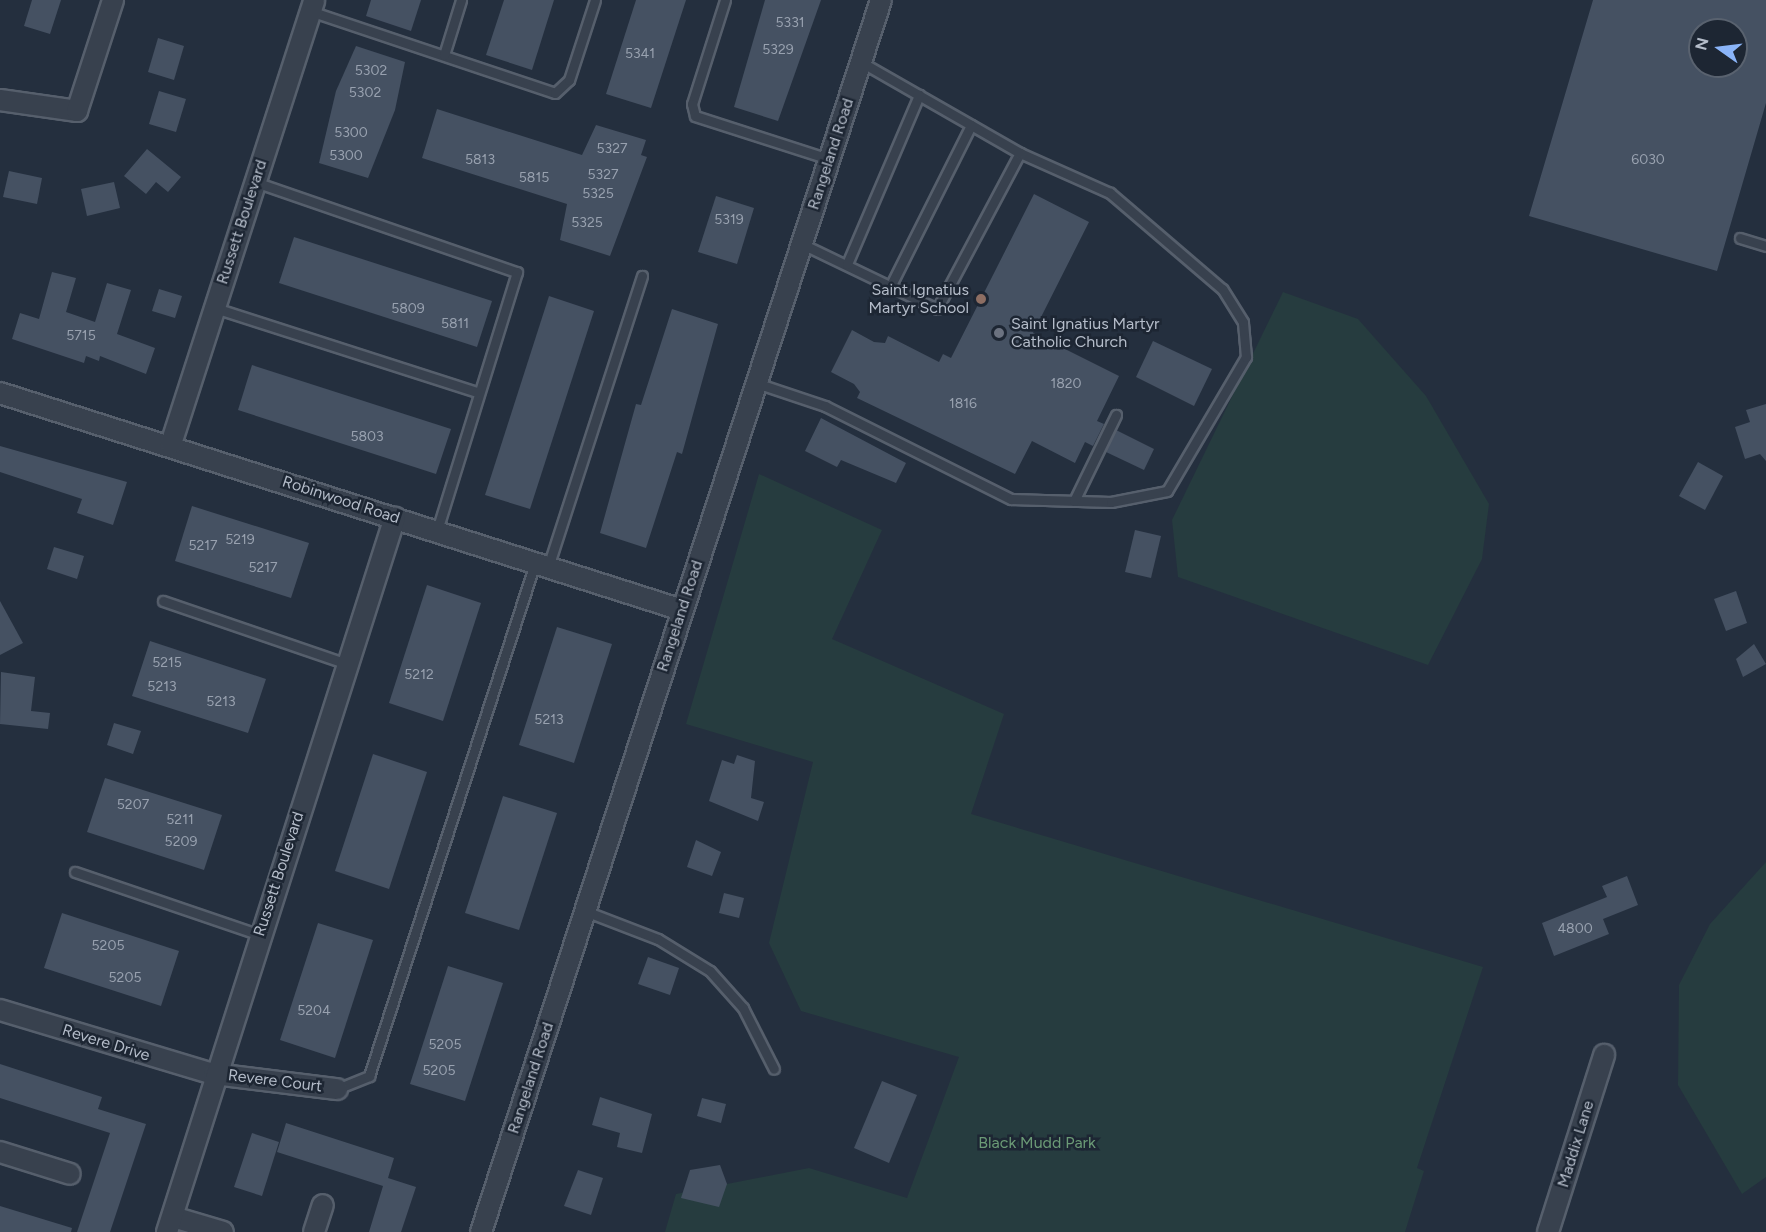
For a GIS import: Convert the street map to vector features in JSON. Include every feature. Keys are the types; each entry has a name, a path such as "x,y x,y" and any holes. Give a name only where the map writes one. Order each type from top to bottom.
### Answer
{"street":[{"path":"0,100 77,111 113,0"},
{"name":"Rangeland Road","path":"482,1232 881,0"},
{"name":"Russett Boulevard","path":"171,444 312,6"},
{"name":"Robinwood Road","path":"0,393 171,444 682,610"},
{"name":"Russett Boulevard","path":"170,1225 213,1074 395,517"},
{"name":"Revere Drive","path":"0,1010 213,1074"},
{"name":"Maddix Lane","path":"1548,1232 1604,1055"},
{"name":"Revere Court","path":"213,1074 337,1089"},
{"path":"0,1152 70,1174"},
{"path":"314,1232 323,1205"},
{"path":"170,1225 223,1232"}],"lane":[{"path":"444,55 461,0"},
{"path":"312,6 555,93 569,80 595,0"},
{"path":"725,0 692,104 695,116 829,159"},
{"path":"756,383 825,406 1011,499 1111,502 1167,491 1246,357 1243,322 1222,289 1110,194 1020,153 861,62"},
{"path":"847,264 919,96"},
{"path":"891,285 971,125"},
{"path":"802,243 938,309 1020,153"},
{"path":"255,182 517,272 437,531"},
{"path":"1740,238 1766,246"},
{"path":"337,1089 369,1076 642,276"},
{"path":"215,308 479,393"},
{"path":"1074,501 1116,415"},
{"path":"163,601 347,664"},
{"path":"75,872 260,935"},
{"path":"585,911 658,939 710,971 743,1008 774,1069"}],"green space":[{"path":"1283,292 1358,319 1426,396 1489,504 1482,559 1428,665 1178,577 1172,520"},
{"name":"Black Mudd Park","path":"759,474 882,530 832,639 1004,714 971,814 1483,967 1417,1168 1424,1171 1405,1232 665,1232 676,1194 809,1168 907,1198 959,1057 801,1011 769,943 813,762 686,724"},
{"path":"1766,862 1766,1177 1742,1194 1678,1085 1679,985 1710,924"}],"building":[{"path":"32,0 61,0 50,34 24,26"},
{"path":"371,0 421,0 411,31 366,16"},
{"path":"504,0 554,0 532,70 486,55"},
{"path":"636,0 686,0 651,108 606,94"},
{"path":"765,0 821,0 778,121 734,107"},
{"path":"1593,0 1766,0 1766,103 1717,271 1529,216"},
{"path":"158,38 184,46 174,80 148,72"},
{"path":"356,46 405,62 395,110 368,178 319,163 336,91"},
{"path":"159,91 186,99 176,132 149,124"},
{"path":"437,109 582,155 596,125 646,140 641,155 647,157 610,256 560,240 567,204 422,158"},
{"path":"147,149 181,177 168,192 156,182 146,194 124,176"},
{"path":"9,171 42,178 37,204 3,197"},
{"path":"114,182 120,208 87,216 81,189"},
{"name":"Saint Ignatius Martyr Catholic Church","path":"1034,194 1089,222 1033,333 1119,376 1097,421 1104,424 1093,446 1085,442 1075,463 1032,441 1015,474 857,398 860,392 854,384 831,372 852,330 874,342 885,343 888,336 939,362 943,354 951,358"},
{"path":"716,196 754,208 737,264 698,252"},
{"path":"294,237 492,301 477,347 279,283"},
{"path":"52,272 76,278 66,312 95,322 107,283 131,290 117,334 155,348 146,374 100,356 99,361 86,356 84,363 12,339 20,313 39,319"},
{"path":"159,289 182,296 175,318 152,311"},
{"path":"549,296 594,311 530,509 485,495"},
{"path":"672,309 718,324 682,454 677,452 646,548 600,533 636,404 641,405"},
{"path":"1153,341 1212,369 1194,406 1136,377"},
{"path":"252,365 451,429 436,474 238,410"},
{"path":"1766,404 1766,461 1760,454 1745,459 1735,427 1750,422 1746,410"},
{"path":"821,418 906,463 896,483 841,460 837,467 805,451"},
{"path":"1116,430 1154,449 1144,470 1106,452"},
{"path":"0,446 127,482 113,525 77,513 82,499 0,472"},
{"path":"1698,462 1723,476 1705,510 1679,496"},
{"path":"192,506 309,543 291,598 175,561"},
{"path":"1135,530 1161,536 1151,578 1125,572"},
{"path":"54,547 84,556 77,579 47,569"},
{"path":"427,585 481,603 443,721 389,703"},
{"path":"1736,591 1747,623 1726,631 1714,599"},
{"path":"0,601 23,643 0,655"},
{"path":"557,627 612,644 574,763 519,745"},
{"path":"150,641 266,679 248,733 132,696"},
{"path":"1754,644 1766,664 1743,677 1736,659"},
{"path":"1,672 35,677 31,711 50,713 48,729 0,724"},
{"path":"114,723 141,731 133,754 107,745"},
{"path":"373,754 427,772 389,889 335,871"},
{"path":"737,755 755,761 751,798 764,802 758,821 709,801 722,760 734,764"},
{"path":"105,778 222,815 204,870 87,832"},
{"path":"503,796 557,813 519,930 465,913"},
{"path":"696,840 721,852 712,876 687,867"},
{"path":"1627,876 1638,905 1603,919 1609,934 1554,956 1542,923 1607,897 1602,886"},
{"path":"724,893 744,898 739,918 719,913"},
{"path":"62,913 179,951 161,1006 44,968"},
{"path":"318,923 373,940 335,1058 280,1040"},
{"path":"648,957 679,968 670,995 638,984"},
{"path":"448,966 503,983 465,1101 410,1084"},
{"path":"0,1064 102,1097 98,1109 146,1124 110,1232 77,1232 110,1133 0,1098"},
{"path":"882,1081 917,1095 889,1163 854,1148"},
{"path":"600,1097 652,1114 642,1153 617,1147 620,1133 592,1125"},
{"path":"702,1098 726,1104 721,1123 697,1116"},
{"path":"286,1123 394,1158 388,1178 416,1187 401,1232 369,1232 383,1186 277,1152"},
{"path":"252,1133 279,1142 262,1196 234,1187"},
{"path":"720,1165 727,1184 719,1207 681,1198 690,1170"},
{"path":"578,1170 603,1178 591,1215 564,1206"},
{"path":"0,1206 72,1228 71,1232 0,1232"}],"place":[{"name":"Saint Ignatius Martyr School","path":"981,299"},
{"name":"Saint Ignatius Martyr Catholic Church","path":"999,333"}]}
